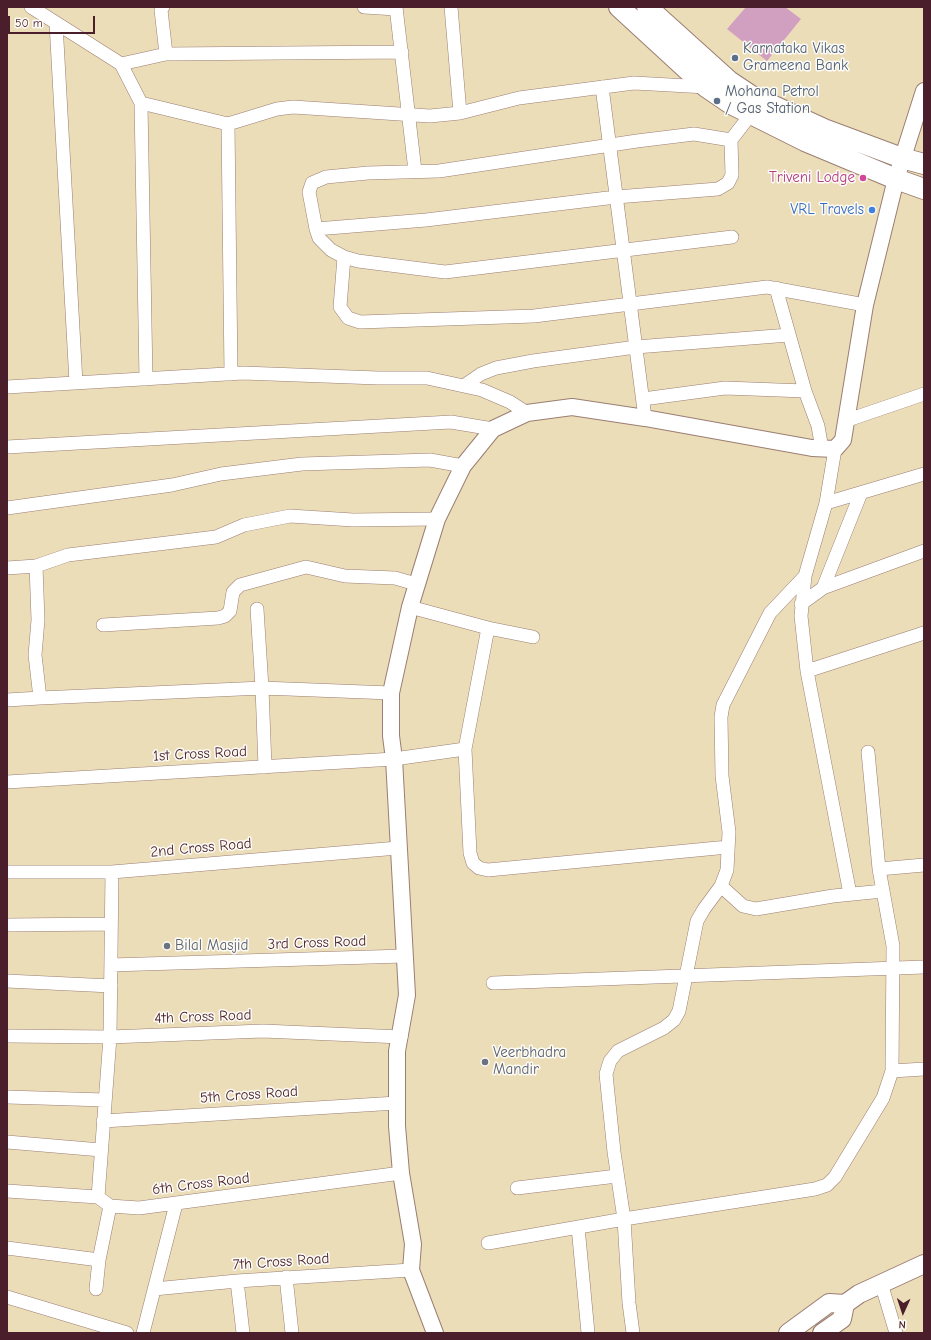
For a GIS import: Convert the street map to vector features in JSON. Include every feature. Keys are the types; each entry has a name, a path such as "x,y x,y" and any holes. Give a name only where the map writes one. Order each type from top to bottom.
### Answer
{"main road":[{"path":"619,7 706,87 731,104 805,142 896,180 924,189"},
{"path":"647,7 729,81 750,95 824,129 902,158 924,164"},
{"path":"788,1333 829,1303 845,1304 859,1294 924,1264"},
{"path":"822,1333 842,1320 845,1304"}],"street":[{"path":"31,7 121,64 141,103 146,379"},
{"path":"163,7 161,10 166,54"},
{"path":"364,7 396,8 415,171"},
{"path":"451,7 460,113"},
{"path":"56,24 76,383"},
{"path":"121,64 166,54 402,52"},
{"path":"141,103 228,124 277,109 293,107 430,116 460,113 519,98 634,83 706,87"},
{"path":"602,87 645,418"},
{"path":"434,1333 411,1270 413,1244 401,1173 397,1126 397,1051 401,1037 407,995 394,759 391,736 391,693 416,584 437,519 463,466 493,429 527,413 572,407 829,449 843,440 848,420 865,305 902,158 924,91"},
{"path":"316,229 426,220 616,197 718,190 728,183 732,175 731,140 751,114"},
{"path":"228,124 231,374"},
{"path":"731,140 694,134 439,171 368,173 326,177 312,183 309,192 319,238 331,250 344,257 358,261 445,272 732,237"},
{"path":"344,257 340,307 348,318 360,322 534,316 565,313 630,302 767,287 865,305"},
{"path":"776,288 805,391 818,426 829,449 826,503 805,576 801,604 807,671 850,894"},
{"path":"465,385 481,374 496,368 636,347 789,335"},
{"path":"7,387 231,374 427,378 465,385 482,390 510,402 527,413"},
{"path":"642,399 725,388 805,391"},
{"path":"848,420 924,394"},
{"path":"7,446 451,422 493,429"},
{"path":"7,508 172,485 221,474 302,464 430,460 463,466"},
{"path":"826,503 924,474"},
{"path":"823,588 861,493"},
{"path":"7,568 36,566 68,556 216,537 244,525 290,516 353,520 437,519"},
{"path":"801,604 823,588 924,551"},
{"path":"36,566 38,620 35,655 40,698"},
{"path":"103,625 218,618 225,616 230,611 233,592 240,585 306,567 339,575 395,578 416,584"},
{"path":"633,1333 629,1304 624,1219 617,1176 606,1074 610,1060 618,1051 664,1028 674,1020 679,1011 688,975 697,921 721,886 727,870 729,832 722,776 721,717 723,706 770,613 805,576"},
{"path":"410,607 488,628 533,637"},
{"path":"257,609 265,767"},
{"path":"488,628 466,749 470,853 473,862 478,868 488,870 728,847"},
{"path":"807,671 924,633"},
{"path":"7,700 262,688 391,693"},
{"name":"1st Cross Road","path":"7,782 394,759 466,749"},
{"path":"488,1243 624,1219 815,1189 827,1185 835,1177 883,1098 892,1071 894,969 892,946 879,869 868,752"},
{"name":"2nd Cross Road","path":"7,872 112,872 398,848"},
{"path":"879,869 924,865"},
{"path":"98,1197 110,1037 112,872"},
{"path":"721,886 743,906 756,909 850,894 883,891"},
{"path":"7,925 112,924"},
{"name":"3rd Cross Road","path":"111,965 404,956"},
{"path":"493,983 924,967"},
{"path":"7,981 111,986"},
{"name":"4th Cross Road","path":"7,1036 110,1037 263,1031 401,1037"},
{"path":"892,1071 924,1069"},
{"path":"7,1097 105,1100"},
{"name":"5th Cross Road","path":"103,1121 397,1103"},
{"path":"7,1142 101,1150"},
{"name":"6th Cross Road","path":"110,1206 139,1208 176,1204 401,1173"},
{"path":"517,1188 617,1176"},
{"path":"7,1191 98,1197 110,1206 99,1260 96,1289"},
{"path":"143,1333 176,1204"},
{"path":"578,1227 588,1333"},
{"path":"7,1248 99,1260"},
{"name":"7th Cross Road","path":"154,1289 286,1277 411,1270"},
{"path":"286,1277 292,1333"},
{"path":"237,1281 243,1333"},
{"path":"881,1283 896,1333"},
{"path":"7,1297 127,1333"}],"building":[{"path":"746,7 785,7 801,19 767,61 727,29"}],"place":[{"name":"Karnataka Vikas Grameena Bank","path":"735,58"},
{"name":"Mohana Petrol / Gas Station","path":"717,101"},
{"name":"Triveni Lodge","path":"863,178"},
{"name":"VRL Travels","path":"872,210"},
{"name":"Bilal Masjid","path":"167,946"},
{"name":"Veerbhadra Mandir","path":"485,1062"}]}
